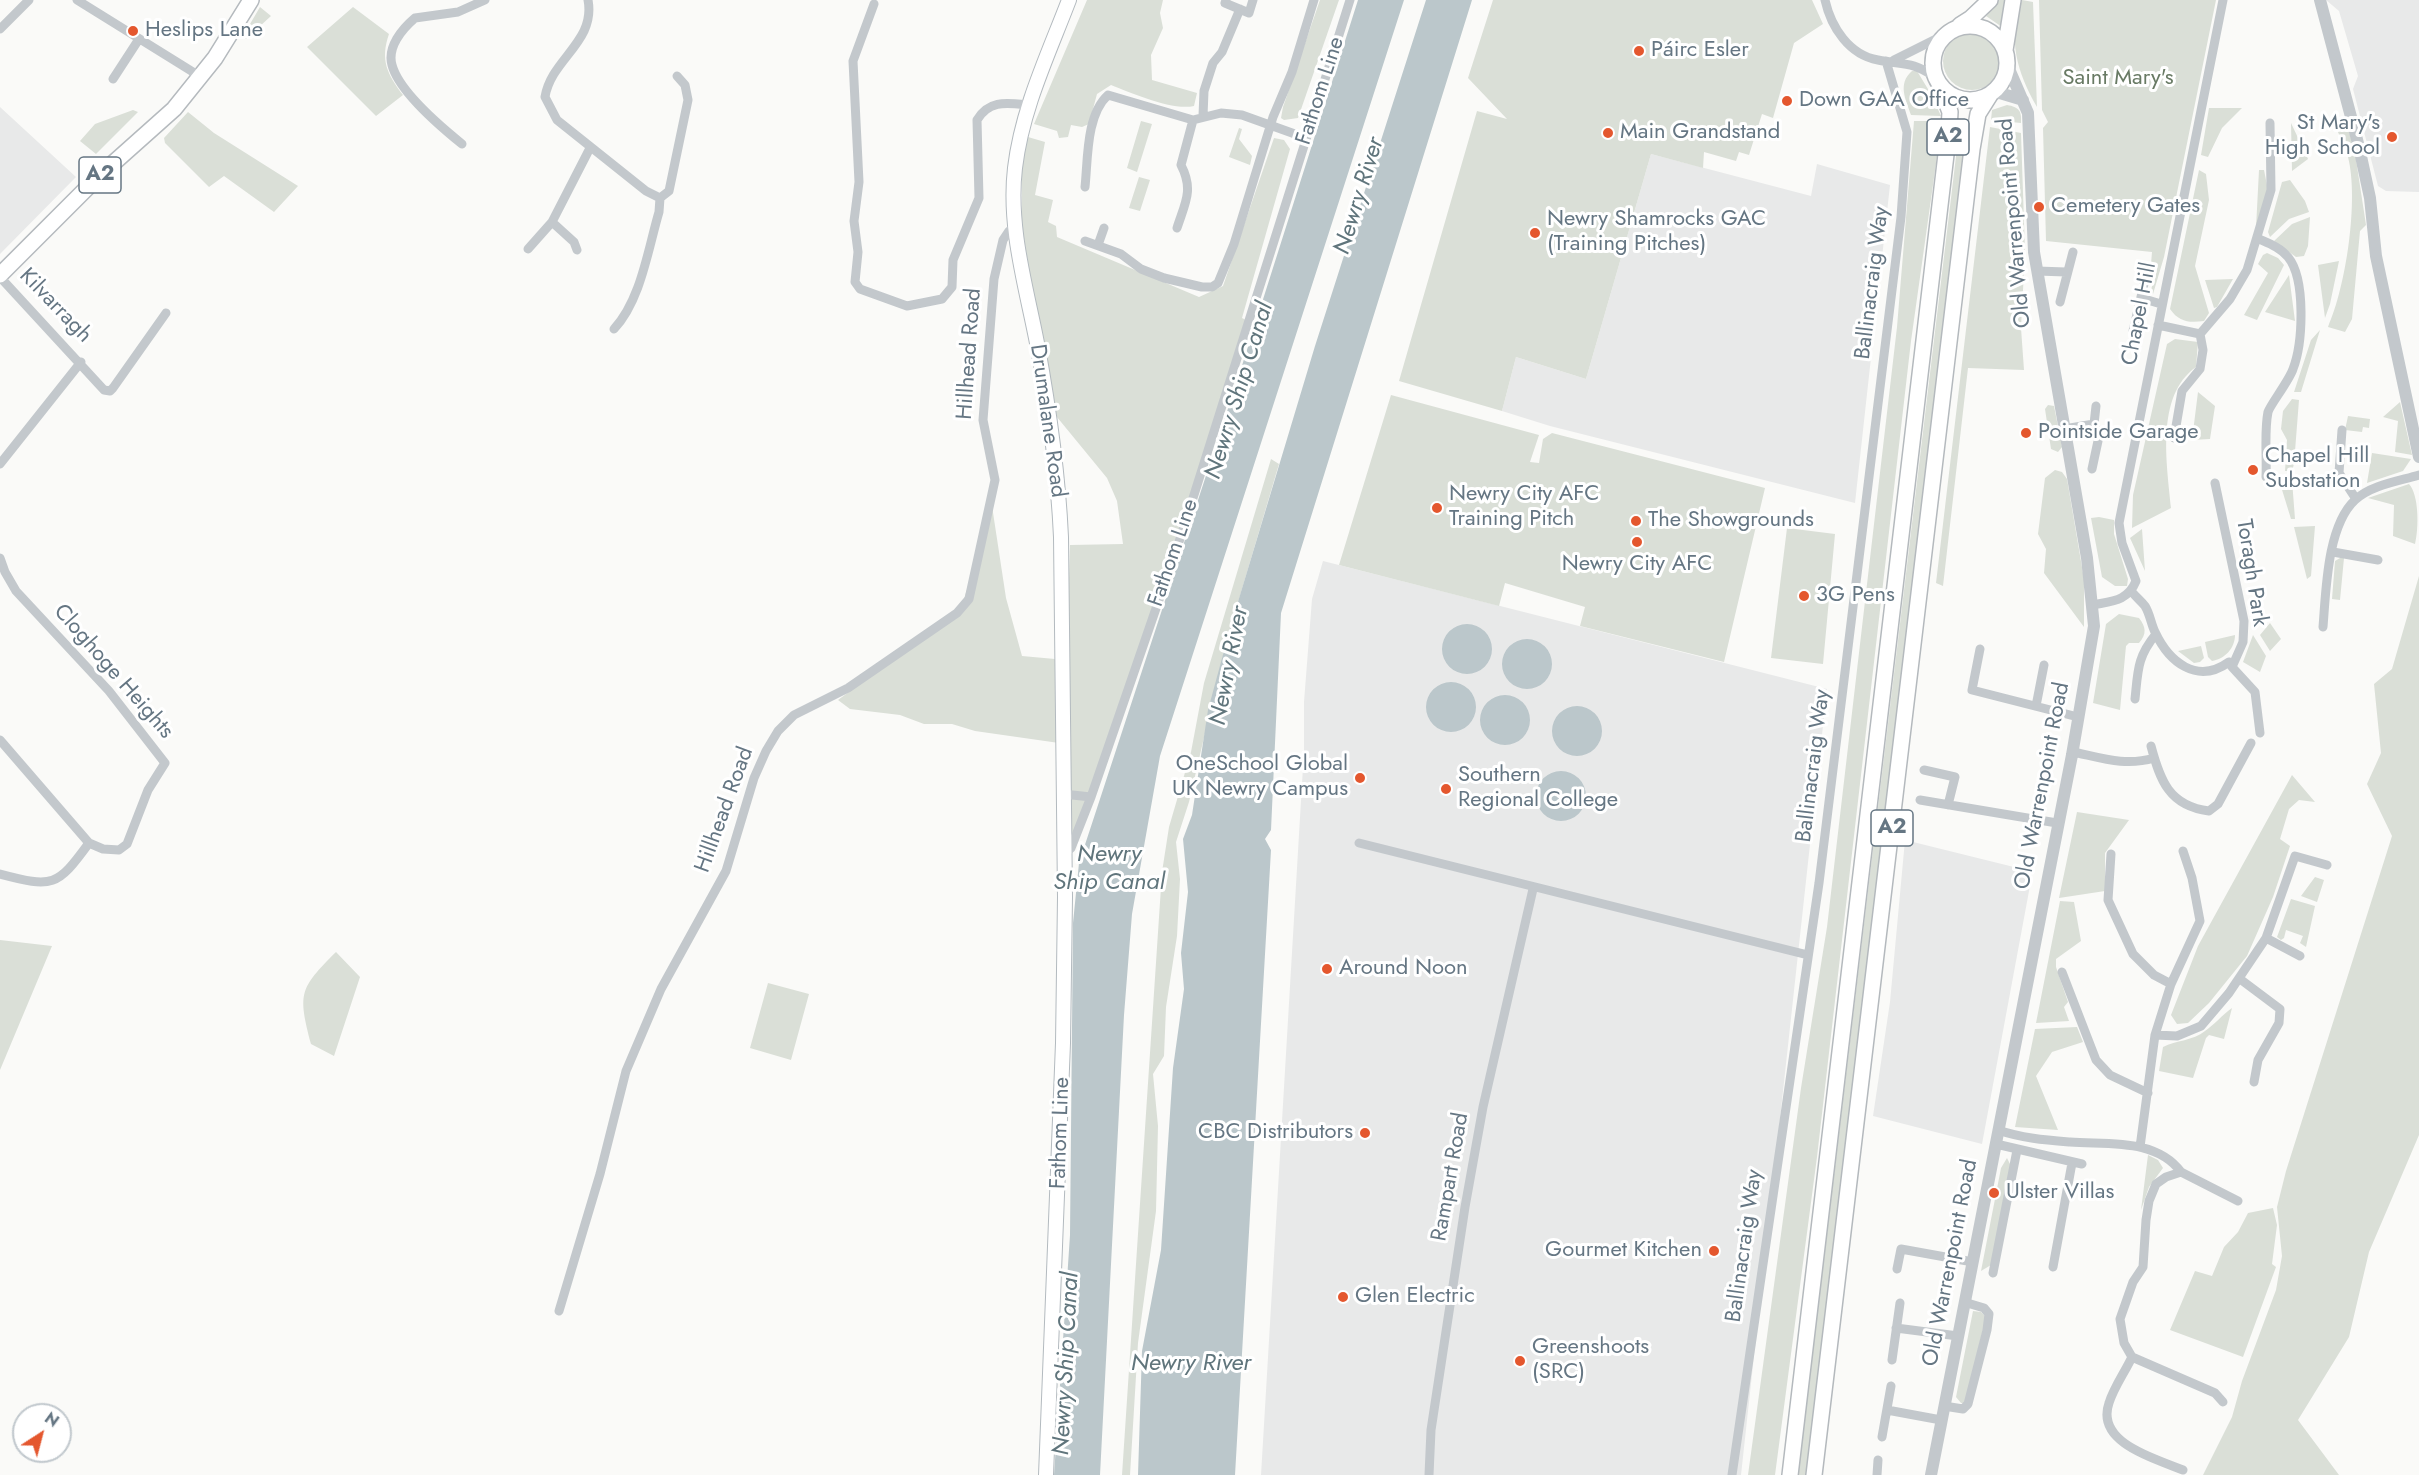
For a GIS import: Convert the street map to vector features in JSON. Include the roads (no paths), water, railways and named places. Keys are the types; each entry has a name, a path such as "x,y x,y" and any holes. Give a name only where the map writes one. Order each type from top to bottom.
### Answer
{"main road":[{"name":"A2","path":"0,276 100,175 174,109 229,38 251,0"},
{"name":"Drumalane Road","path":"1065,854 1059,483 1051,419 1015,229 1015,168 1029,105 1069,0"},
{"path":"1949,31 1971,18 1990,0"},
{"name":"A2","path":"1814,1475 1973,137 1978,114 2004,74 2013,0"},
{"path":"1949,31 1976,25 1985,28 2001,40 2006,56"},
{"name":"A2","path":"1790,1475 1949,129 1950,112 1937,82 1934,56 1949,31"},
{"name":"A2","path":"1937,82 1956,98 1965,100 1981,99 1992,93"},
{"name":"Fathom Line","path":"1046,1475 1061,1130 1065,854"}],"street":[{"path":"0,28 29,0"},
{"path":"77,0 201,77"},
{"path":"462,144 440,126 398,80 391,64 392,51 397,37 415,18 458,12 485,0"},
{"path":"588,0 591,13 586,30 577,45 550,77 544,97 557,120 660,198"},
{"path":"1226,0 1225,3 1249,13 1253,0"},
{"path":"1085,241 1121,254 1136,266 1164,278 1212,287 1218,283 1234,244 1270,124 1292,72 1314,0"},
{"name":"Fathom Line","path":"1065,854 1071,848 1091,797 1182,533 1350,0"},
{"path":"1825,0 1833,24 1851,47 1864,56 1914,64 1937,82"},
{"name":"Chapel Hill","path":"2132,592 2136,581 2122,543 2120,523 2161,304 2223,0"},
{"path":"2320,0 2360,147 2370,198 2376,256 2417,436 2419,458"},
{"path":"874,4 853,61 854,120 859,162 854,221 858,252 855,282 860,289 907,306 942,299 952,287 953,260 979,198 977,120 988,106 1004,103 1029,105"},
{"path":"1203,116 1204,91 1213,63 1222,52 1240,9"},
{"path":"1889,61 1949,31"},
{"path":"112,80 139,39"},
{"name":"Old Warrenpoint Road","path":"1931,1475 2072,755 2094,626 2093,605 2037,271 2029,120 2006,56"},
{"name":"Ballinacraig Way","path":"1732,1475 1808,955 1902,217 1907,132 1889,61"},
{"path":"614,329 622,321 633,300 659,212 660,198 669,190 688,100 685,85 677,76"},
{"name":"Old Warrenpoint Road","path":"1992,93 2023,100"},
{"path":"1085,187 1095,117 1099,103 1108,95 1193,120 1221,113 1242,115 1306,138"},
{"path":"1177,228 1189,190 1189,179 1181,165 1193,120"},
{"path":"2200,333 2230,299 2247,270 2271,190 2270,123"},
{"path":"528,249 552,222 590,147"},
{"path":"552,222 574,242 577,250"},
{"path":"1098,245 1104,228"},
{"name":"Hillhead Road","path":"559,1311 600,1174 626,1071 665,981 726,871 754,778 766,751 778,731 794,715 857,682 957,613 969,599 995,480 983,420 994,279 1003,240 1009,231 1015,229"},
{"path":"2257,238 2278,248 2289,258 2294,268 2301,331 2294,368 2280,396 2268,410 2266,477"},
{"path":"2060,302 2073,252"},
{"name":"Chapel Hill","path":"2133,331 2148,267"},
{"path":"2037,271 2066,272"},
{"name":"Kilvarragh","path":"0,276 81,362 98,385 110,391 166,313"},
{"path":"2141,298 2161,304"},
{"path":"2158,325 2200,333"},
{"path":"2174,438 2182,391 2200,369 2203,350 2200,333"},
{"name":"Kilvarragh","path":"0,465 81,362"},
{"path":"2092,469 2098,441 2094,424 2096,406"},
{"path":"2064,429 2094,424"},
{"path":"2342,430 2339,473 2356,499"},
{"path":"2324,627 2328,570 2346,512 2356,499 2375,489 2419,475"},
{"name":"Toragh Park","path":"2215,483 2244,621 2242,642 2232,667"},
{"path":"2333,552 2378,560"},
{"name":"Cloghoge Heights","path":"0,558 4,572 16,591 109,691 165,763 148,790 127,844 119,850 103,849 89,843"},
{"path":"2093,605 2120,600 2132,592 2146,608 2156,634 2175,662 2187,671 2205,672 2229,662 2254,692 2260,733"},
{"path":"2135,699 2138,666 2143,650 2156,634"},
{"path":"1980,649 1972,690 2078,717"},
{"path":"2036,706 2044,665"},
{"path":"0,740 89,843 66,873 56,881 43,883 0,874"},
{"path":"2151,746 2164,787 2187,805 2209,811 2218,804 2251,743"},
{"path":"2072,755 2078,753 2122,764 2138,763 2154,758"},
{"path":"1924,770 1954,777 1948,805"},
{"path":"1063,794 1091,797"},
{"path":"1920,800 2057,823"},
{"path":"1359,843 1533,889 1808,955"},
{"path":"2140,1147 2155,1035 2170,984 2200,921 2192,878 2183,851"},
{"path":"2110,854 2109,900 2133,954 2154,975 2170,984"},
{"path":"2155,1035 2177,1036 2201,1026 2240,979 2266,938 2295,856 2327,865"},
{"name":"Rampart Road","path":"1429,1475 1431,1430 1464,1207 1483,1107 1533,889"},
{"path":"2266,938 2300,956"},
{"path":"2062,972 2096,1060 2110,1075 2148,1094"},
{"path":"2240,979 2280,1009 2279,1023 2258,1060 2254,1082"},
{"path":"1998,1130 2038,1139 2140,1147 2167,1157 2181,1172 2238,1201"},
{"path":"1996,1144 2082,1164"},
{"path":"1993,1272 2018,1150"},
{"path":"2053,1267 2072,1163"},
{"path":"2181,1172 2166,1177 2156,1184 2149,1201 2143,1267 2133,1282 2120,1319 2124,1343 2132,1357 2215,1393 2223,1402"},
{"path":"1897,1269 1900,1249 1973,1262"},
{"path":"1944,1406 1963,1409 1968,1404 1987,1330 1989,1314 1984,1308 1964,1302"},
{"path":"1892,1360 1900,1303"},
{"path":"1896,1328 1958,1336"},
{"path":"2132,1357 2108,1405 2110,1426 2126,1445 2183,1470"},
{"path":"1882,1437 1891,1386"},
{"path":"1887,1410 1941,1420"},
{"path":"1877,1475 1878,1460"}],"water":[{"name":"Newry Ship Canal","path":"1358,0 1404,0 1160,756 1132,914 1124,1015 1100,1475 1054,1475 1070,1235 1073,923 1079,863 1239,375"},
{"name":"Newry River","path":"1426,0 1472,0 1281,613 1271,830 1265,839 1271,850 1235,1475 1138,1475 1142,1351 1161,1250 1173,1068 1184,989 1181,953 1188,892 1183,839 1192,815 1208,710 1231,625 1315,346"},
{"path":"1467,624 1481,628 1488,635 1492,649 1488,663 1481,670 1467,674 1453,670 1446,663 1442,649 1446,635 1453,628"},
{"path":"1527,639 1541,643 1548,650 1552,664 1548,678 1541,685 1527,689 1513,685 1506,678 1502,664 1506,650 1513,643"},
{"path":"1451,682 1465,686 1472,693 1476,707 1472,721 1465,728 1451,732 1437,728 1430,721 1426,707 1430,693 1437,686"},
{"path":"1505,695 1519,699 1526,706 1530,720 1526,734 1519,741 1505,745 1491,741 1484,734 1480,720 1484,706 1491,699"},
{"path":"1577,706 1591,710 1598,717 1602,731 1598,745 1591,752 1577,756 1563,752 1556,745 1552,731 1556,717 1563,710"},
{"path":"1561,771 1570,773 1581,782 1586,796 1584,805 1575,816 1561,821 1552,819 1541,810 1536,796 1538,787 1547,776"}],"place":[{"name":"Heslips Lane","path":"133,31"},
{"name":"Páirc Esler","path":"1639,51"},
{"name":"Down GAA Office","path":"1787,101"},
{"name":"Main Grandstand","path":"1608,133"},
{"name":"St Mary's High School","path":"2392,137"},
{"name":"Cemetery Gates","path":"2039,207"},
{"name":"Newry Shamrocks GAC (Training Pitches)","path":"1535,233"},
{"name":"Pointside Garage","path":"2026,433"},
{"name":"Chapel Hill Substation","path":"2253,470"},
{"name":"Newry City AFC Training Pitch","path":"1437,508"},
{"name":"The Showgrounds","path":"1636,521"},
{"name":"Newry City AFC","path":"1637,542"},
{"name":"3G Pens","path":"1804,596"},
{"name":"OneSchool Global UK Newry Campus","path":"1360,778"},
{"name":"Southern Regional College","path":"1446,789"},
{"name":"Around Noon","path":"1327,969"},
{"name":"CBC Distributors","path":"1365,1133"},
{"name":"Ulster Villas","path":"1994,1193"},
{"name":"Gourmet Kitchen","path":"1714,1251"},
{"name":"Glen Electric","path":"1343,1297"},
{"name":"Greenshoots (SRC)","path":"1520,1361"}],"park label":[{"name":"Saint Mary's","path":"2118,79"}]}
